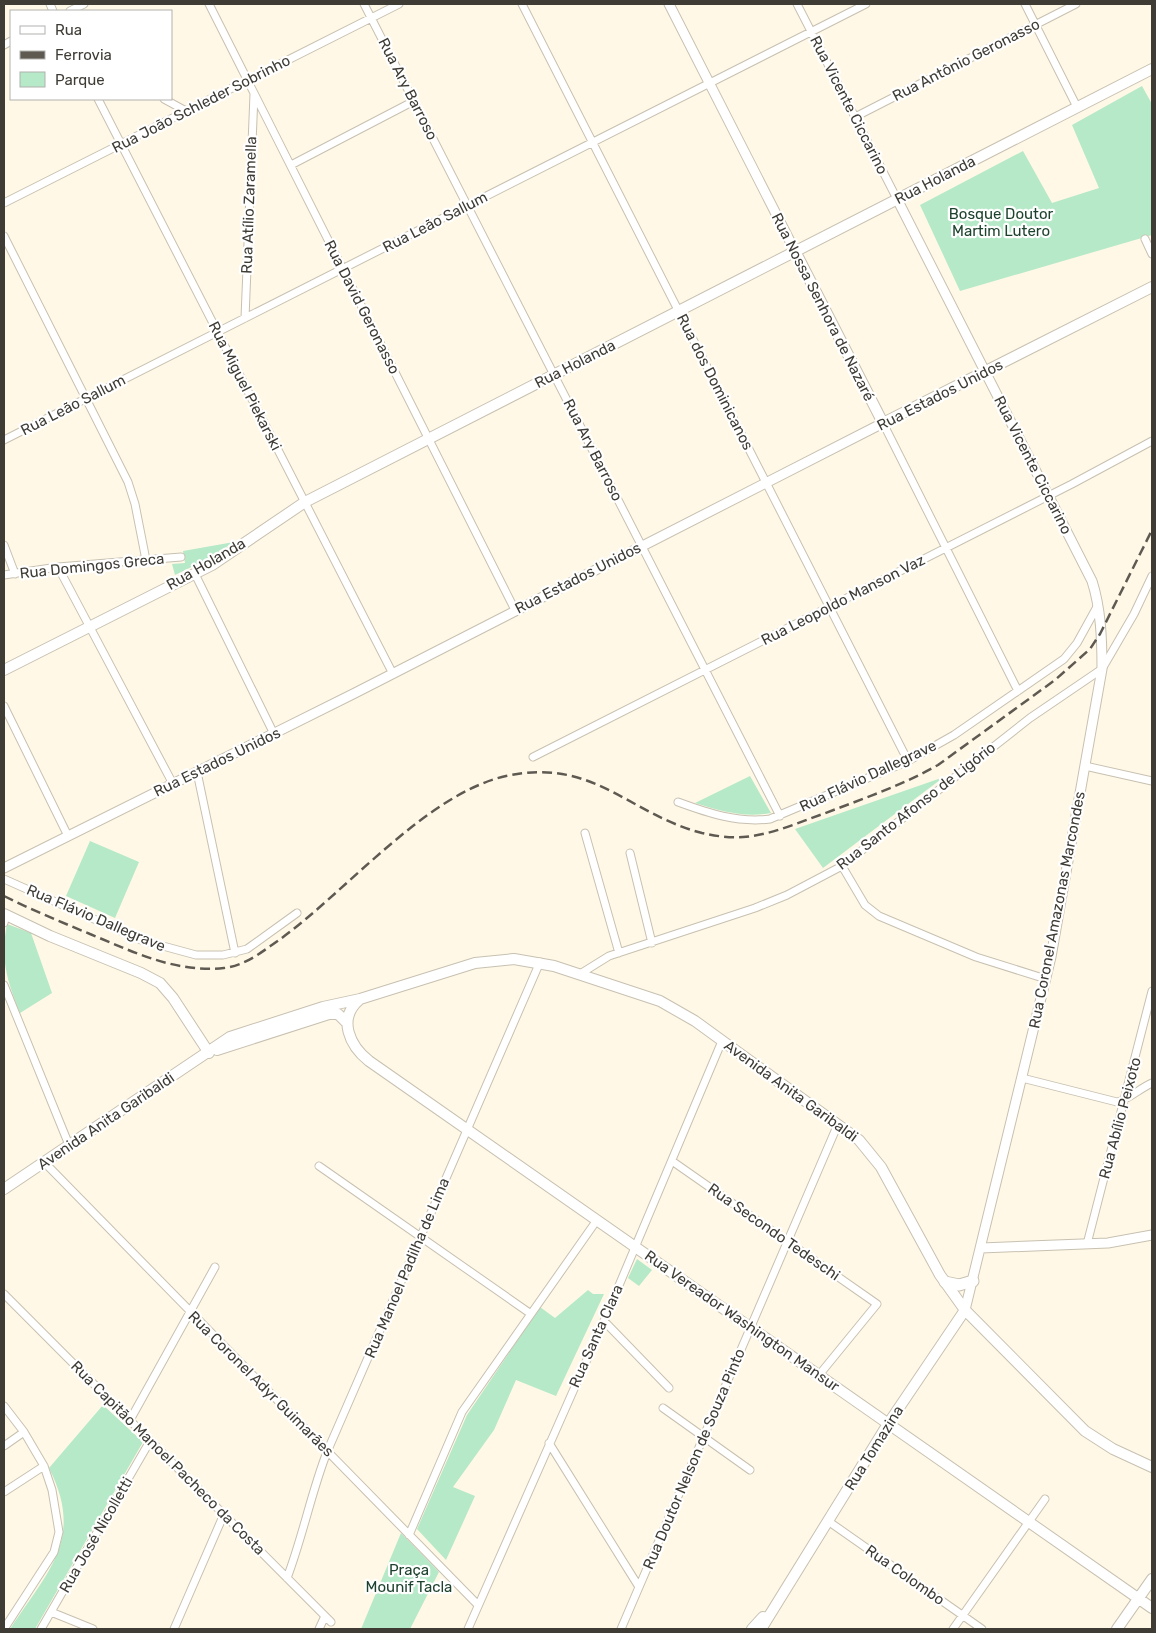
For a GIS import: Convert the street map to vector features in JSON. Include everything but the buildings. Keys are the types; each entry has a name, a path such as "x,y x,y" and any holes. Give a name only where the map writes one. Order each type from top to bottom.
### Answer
{"main road":[{"name":"Rua Holanda","path":"4,670 224,558 273,522 305,502 1152,69"},
{"name":"Rua Nossa Senhora de Nazaré","path":"795,251 883,423"},
{"name":"Rua Estados Unidos","path":"883,423 1152,287"},
{"path":"4,917 152,978 170,994 209,1053"},
{"name":"Avenida Anita Garibaldi","path":"4,1189 209,1053 230,1037 323,1007 360,999 489,960 514,959 540,962 580,974 669,1006 722,1041 859,1140 879,1163 945,1282 966,1310 1079,1426 1113,1448 1152,1467"},
{"path":"346,1022 350,1009 360,999"},
{"name":"Avenida Anita Garibaldi","path":"209,1053 329,1014 338,1014 346,1022"},
{"name":"Rua Vereador Washington Mansur","path":"346,1022 352,1043 362,1056 1152,1608"},
{"path":"945,1282 960,1285 972,1281"},
{"name":"Rua Tomazina","path":"761,1629 888,1424 966,1310"},
{"path":"1117,1629 1152,1579"},
{"name":"Rua Tomazina","path":"752,1629 786,1589"}],"street":[{"path":"72,10 84,4"},
{"name":"Rua David Geronasso","path":"209,4 515,610"},
{"name":"Rua Ary Barroso","path":"364,4 780,816"},
{"name":"Rua João Schleder Sobrinho","path":"4,203 399,4"},
{"name":"Rua dos Dominicanos","path":"522,4 908,761"},
{"name":"Rua Nossa Senhora de Nazaré","path":"669,4 795,251"},
{"name":"Rua Vicente Ciccarino","path":"797,4 1092,581 1098,605 1102,669"},
{"name":"Rua Leão Sallum","path":"4,440 866,4"},
{"path":"1025,4 1077,107"},
{"name":"Rua Antônio Geronasso","path":"855,117 1076,4"},
{"name":"Rua Atílio Zaramella","path":"245,318 254,93"},
{"name":"Rua Miguel Piekarski","path":"99,100 392,674"},
{"path":"166,100 186,111"},
{"path":"291,165 414,101"},
{"path":"4,236 132,493 146,560"},
{"path":"1145,240 1152,254"},
{"name":"Rua Nossa Senhora de Nazaré","path":"883,423 1018,690"},
{"name":"Rua Estados Unidos","path":"4,868 274,734 883,423"},
{"name":"Rua Leopoldo Manson Vaz","path":"533,757 1049,496 1152,441"},
{"path":"4,545 15,574"},
{"name":"Rua Domingos Greca","path":"4,575 58,567 181,557"},
{"path":"58,567 173,784"},
{"path":"194,574 274,734"},
{"name":"Rua Coronel Amazonas Marcondes","path":"966,1310 1046,979 1102,669 1134,614 1152,576"},
{"name":"Rua Flávio Dallegrave","path":"678,802 727,818 757,821 780,816 908,761 954,735 1064,659 1077,643 1098,605"},
{"name":"Rua Santo Afonso de Ligório","path":"580,974 602,959 755,908 787,895 842,866 936,794 1014,730 1102,669"},
{"path":"4,706 68,836"},
{"path":"1085,766 1152,780"},
{"path":"197,772 235,953"},
{"path":"585,833 619,953"},
{"path":"630,853 652,943"},
{"path":"842,866 865,905 879,916 976,957 1046,979"},
{"name":"Rua Flávio Dallegrave","path":"4,878 160,947 211,956 235,953 260,941 297,914"},
{"name":"Rua Manoel Padilha de Lima","path":"287,1578 304,1534 319,1473 540,962"},
{"path":"4,985 70,1145"},
{"name":"Rua Abílio Peixoto","path":"1088,1244 1152,991"},
{"name":"Rua Santa Clara","path":"468,1629 604,1321 722,1041"},
{"path":"1022,1078 1117,1102 1126,1099 1137,1089 1152,1083"},
{"name":"Rua Doutor Nelson de Souza Pinto","path":"621,1629 838,1124"},
{"name":"Rua Secondo Tedeschi","path":"672,1160 877,1304 819,1375"},
{"name":"Rua Coronel Adyr Guimarães","path":"44,1162 478,1606"},
{"path":"319,1166 531,1314"},
{"path":"409,1535 462,1412 597,1220"},
{"path":"981,1248 1088,1244 1127,1241 1152,1235"},
{"path":"130,1420 215,1266"},
{"name":"Rua Capitão Manoel Pacheco da Costa","path":"4,1294 331,1622"},
{"path":"604,1321 669,1388"},
{"path":"4,1406 24,1432 44,1466 55,1504 59,1538 54,1552 4,1629"},
{"path":"663,1408 750,1470"},
{"path":"4,1446 24,1432"},
{"name":"Rua José Nicolletti","path":"41,1629 150,1441"},
{"path":"549,1443 639,1587"},
{"path":"4,1492 44,1466"},
{"path":"953,1629 1045,1499"},
{"path":"174,1629 224,1514"},
{"name":"Rua Colombo","path":"828,1521 982,1629"},
{"path":"52,1612 93,1629"},
{"path":"319,1629 325,1616"}],"green space":[{"name":"Bosque Doutor Martim Lutero","path":"1142,86 1152,104 1152,235 960,291 920,205 1023,151 1052,203 1099,188 1072,125"},
{"path":"234,542 210,558 175,575 172,564 185,563 183,551"},
{"path":"750,776 771,813 742,814 695,803"},
{"path":"944,777 823,868 795,829"},
{"path":"90,841 139,862 115,918 66,896"},
{"path":"7,924 31,933 52,993 20,1013 6,970 4,948"},
{"path":"637,1259 652,1270 639,1286 628,1278"},
{"path":"588,1290 593,1294 604,1294 556,1396 516,1380 494,1430 453,1487 475,1496 446,1560 417,1529 467,1415 540,1307 555,1318"},
{"path":"103,1405 143,1442 35,1629 10,1629 49,1571 62,1535 63,1515 59,1493 49,1468"},
{"name":"Praça Mounif Tacla","path":"401,1533 439,1572 410,1629 361,1629"}],"railway":[{"path":"4,896 68,925 155,960 206,969 224,968 246,961 279,940 305,920 417,823 446,802 476,786 506,776 537,772 563,774 609,790 676,824 712,835 743,837 764,834 784,828 881,792 938,765 1055,680 1090,649 1100,634 1152,530"}]}
